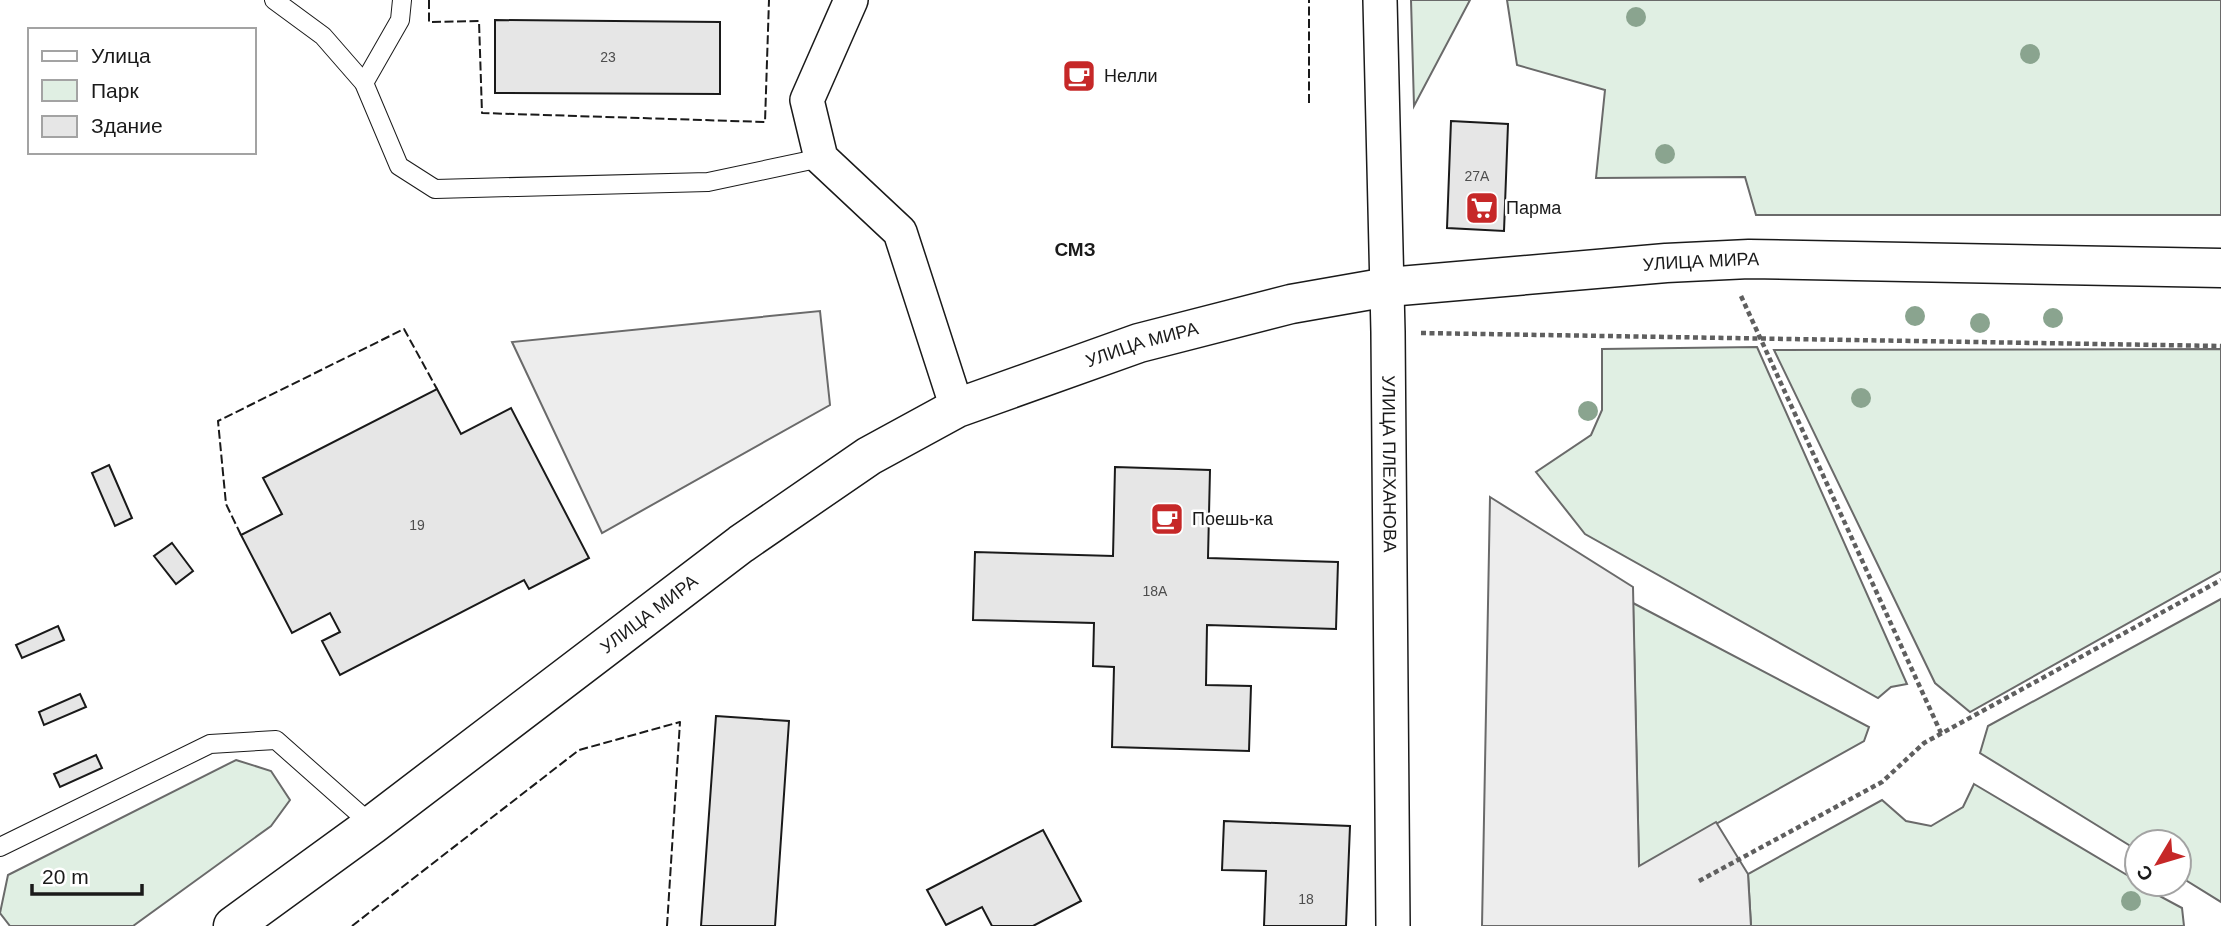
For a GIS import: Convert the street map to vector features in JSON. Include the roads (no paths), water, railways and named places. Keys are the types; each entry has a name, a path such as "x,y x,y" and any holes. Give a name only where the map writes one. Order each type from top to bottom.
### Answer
{"highway":[{"name":"УЛИЦА МИРА","path":"233,926 372,825 741,544 869,456 957,408 1139,342 1291,304 1388,287 1724,260 2221,268"}],"street":[{"path":"851,0 807,100 821,158 900,232 957,408"},
{"name":"УЛИЦА ПЛЕХАНОВА","path":"1380,0 1388,287 1393,926"}],"lane":[{"path":"274,0 323,36 363,83 399,166 435,190 708,182 821,158"},
{"path":"363,83 400,20 402,0"},
{"path":"0,847 210,744 276,740 372,825"}],"place":[{"name":"Нелли","path":"1079,76"},
{"name":"Парма","path":"1482,208"},
{"name":"Поешь-ка","path":"1167,519"}],"district":[{"name":"СМЗ","path":"1075,249"}]}
